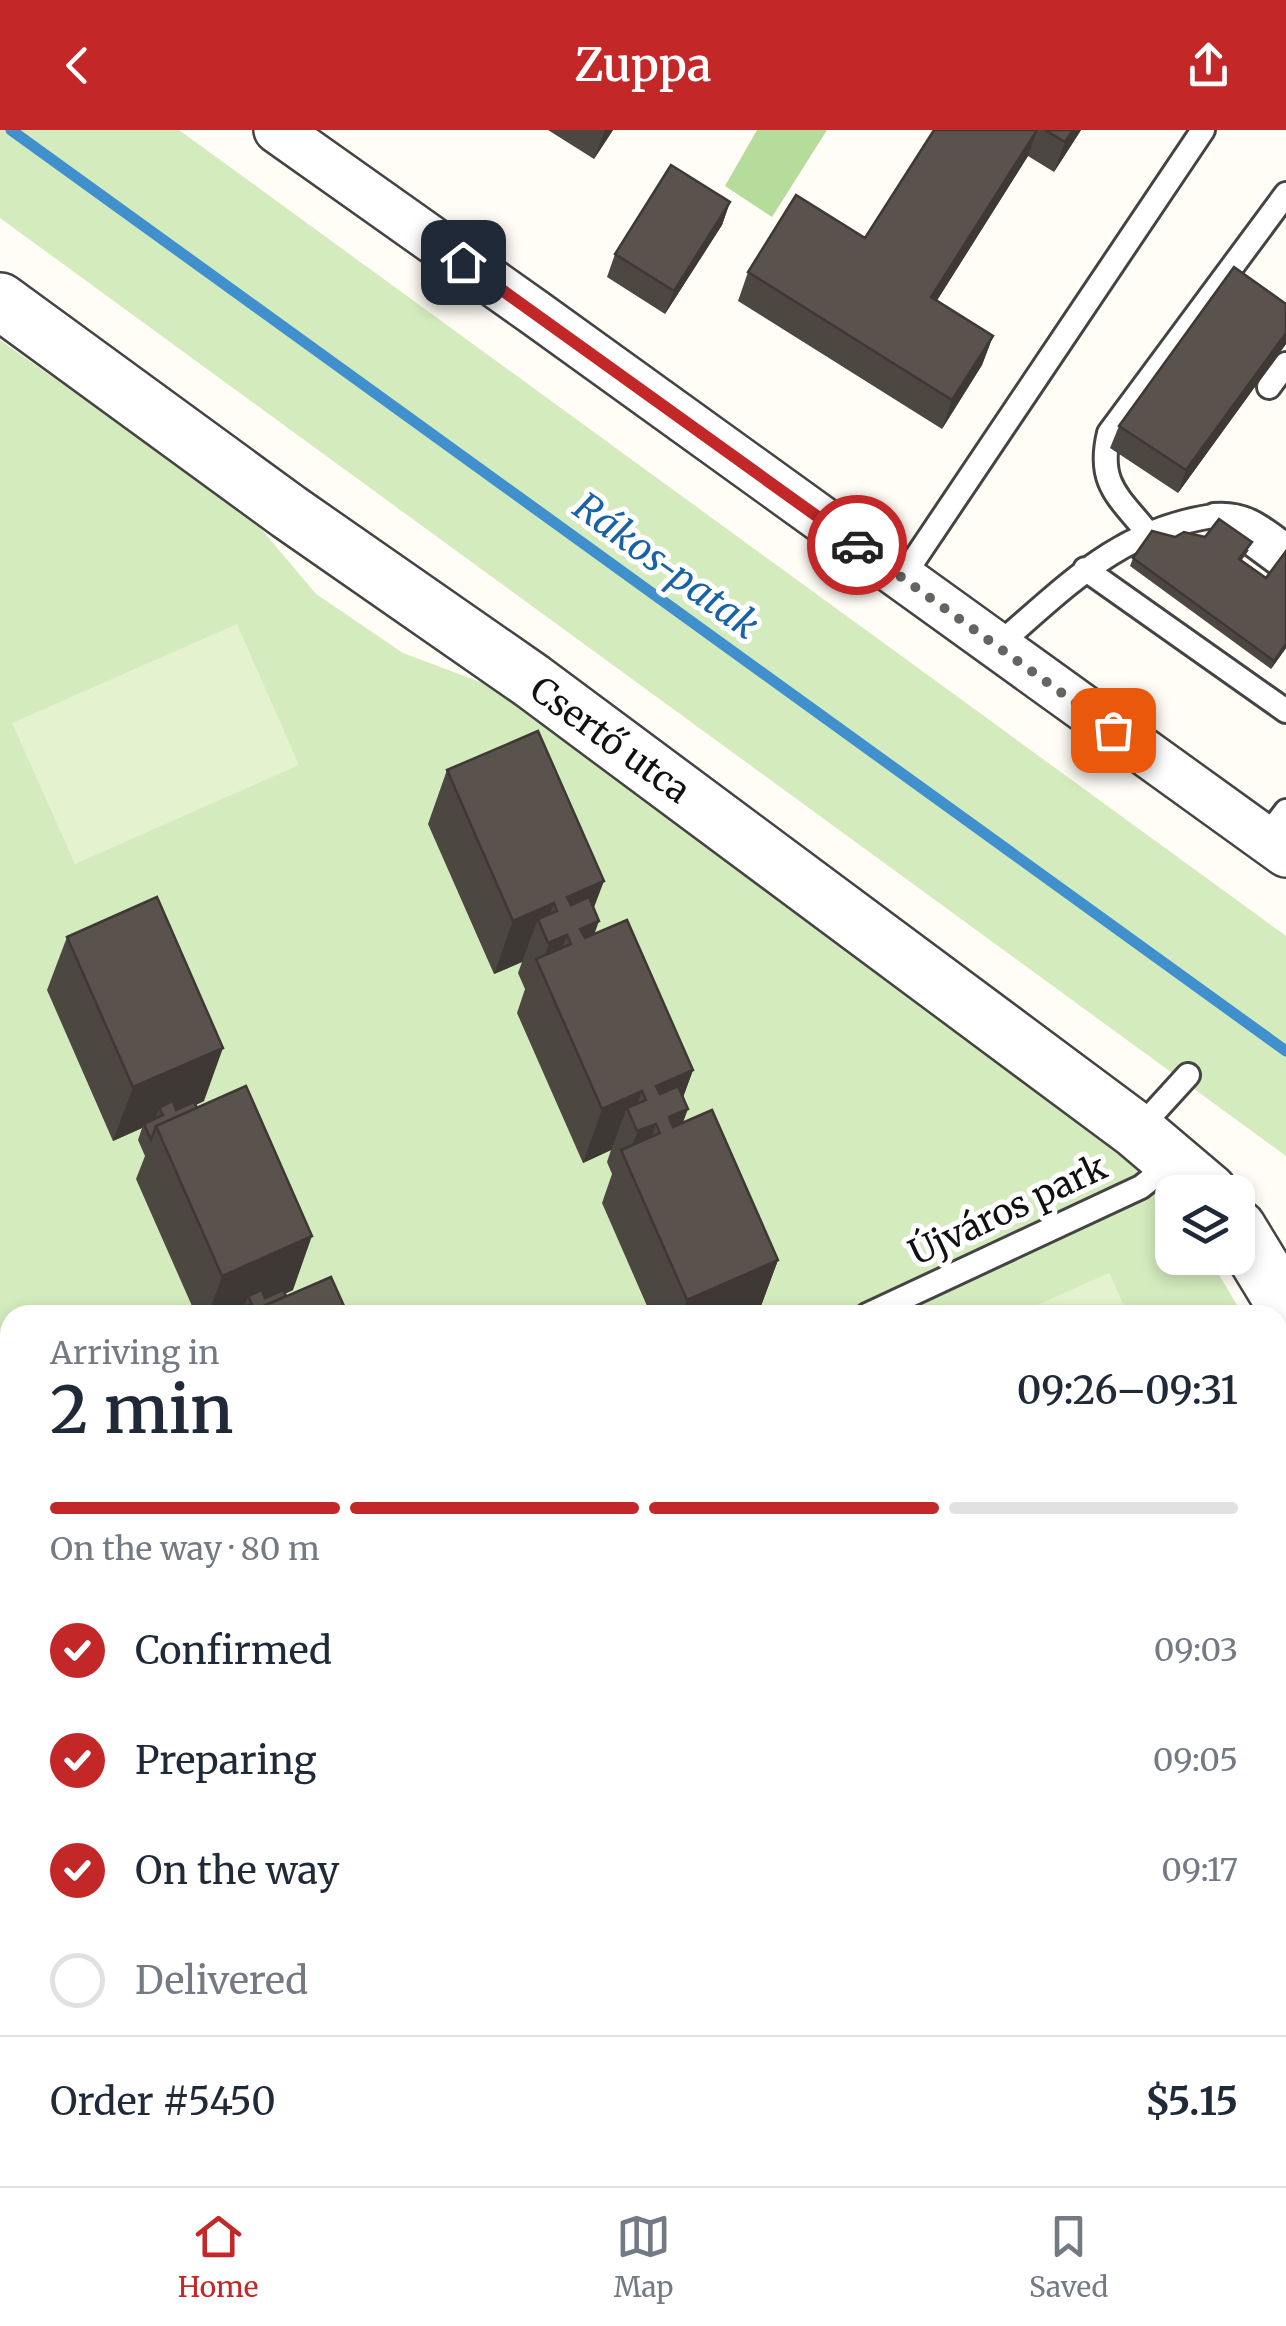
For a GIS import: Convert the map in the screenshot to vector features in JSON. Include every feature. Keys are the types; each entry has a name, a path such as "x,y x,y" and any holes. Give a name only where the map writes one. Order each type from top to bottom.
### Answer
{"street":[{"path":"277,130 997,646 1279,835"},
{"name":"Csertő utca","path":"0,301 289,512 532,682 1173,1161"},
{"path":"1255,1256 1285,1305"}],"lane":[{"path":"902,578 1202,130"},
{"path":"1148,532 1110,486 1102,461 1109,434 1286,194"},
{"path":"1269,387 1286,364"},
{"path":"997,646 1085,568 1148,532 1184,520 1213,516 1276,554 1248,573"},
{"path":"1085,568 1286,710"},
{"path":"1193,645 1208,625"},
{"name":"Újváros park","path":"887,1305 1141,1186 1173,1161 1188,1075"}],"green space":[{"path":"0,130 179,130 1286,936 1286,1156 0,218"},
{"path":"757,130 827,130 772,217 725,186"},
{"path":"0,340 252,518 316,594 403,653 499,689 1101,1131 1155,1188 1155,1275 1219,1275 1237,1305 0,1305"},
{"path":"237,624 299,765 75,864 12,723"},
{"path":"1109,1273 1124,1305 1037,1305"}],"building":[{"path":"934,130 1037,130 931,297 993,336 952,400 748,272 796,195 865,238"},
{"path":"1045,130 1073,130 1065,142"},
{"path":"671,165 730,202 674,291 615,254"},
{"path":"1234,267 1286,304 1286,333 1186,470 1119,426"},
{"path":"1219,519 1252,542 1239,559 1266,578 1286,551 1286,644 1274,661 1133,558 1152,531 1175,537 1184,532 1205,537"},
{"path":"538,731 604,881 567,897 571,905 589,897 599,921 580,929 585,938 627,920 693,1070 656,1086 660,1094 678,1086 688,1109 669,1117 673,1127 712,1110 778,1260 687,1300 621,1150 660,1133 656,1124 637,1131 627,1108 646,1100 642,1091 602,1109 536,959 571,944 567,935 548,943 538,919 557,911 554,903 513,921 447,770"},
{"path":"157,897 223,1048 133,1087 67,937"},
{"path":"246,1086 312,1236 222,1276 156,1126"},
{"path":"173,1101 176,1110 194,1102 197,1108 156,1126 151,1140 144,1124 163,1115 159,1108"},
{"path":"331,1277 344,1305 266,1305"},
{"path":"262,1290 265,1298 283,1290 286,1296 266,1305 250,1305 248,1296"}],"waterway":[{"name":"Rákos-patak","path":"11,130 1286,1051"}],"way so far":[{"path":"857,545 1113,730"}],"route":[{"path":"463,262 857,545"}]}
